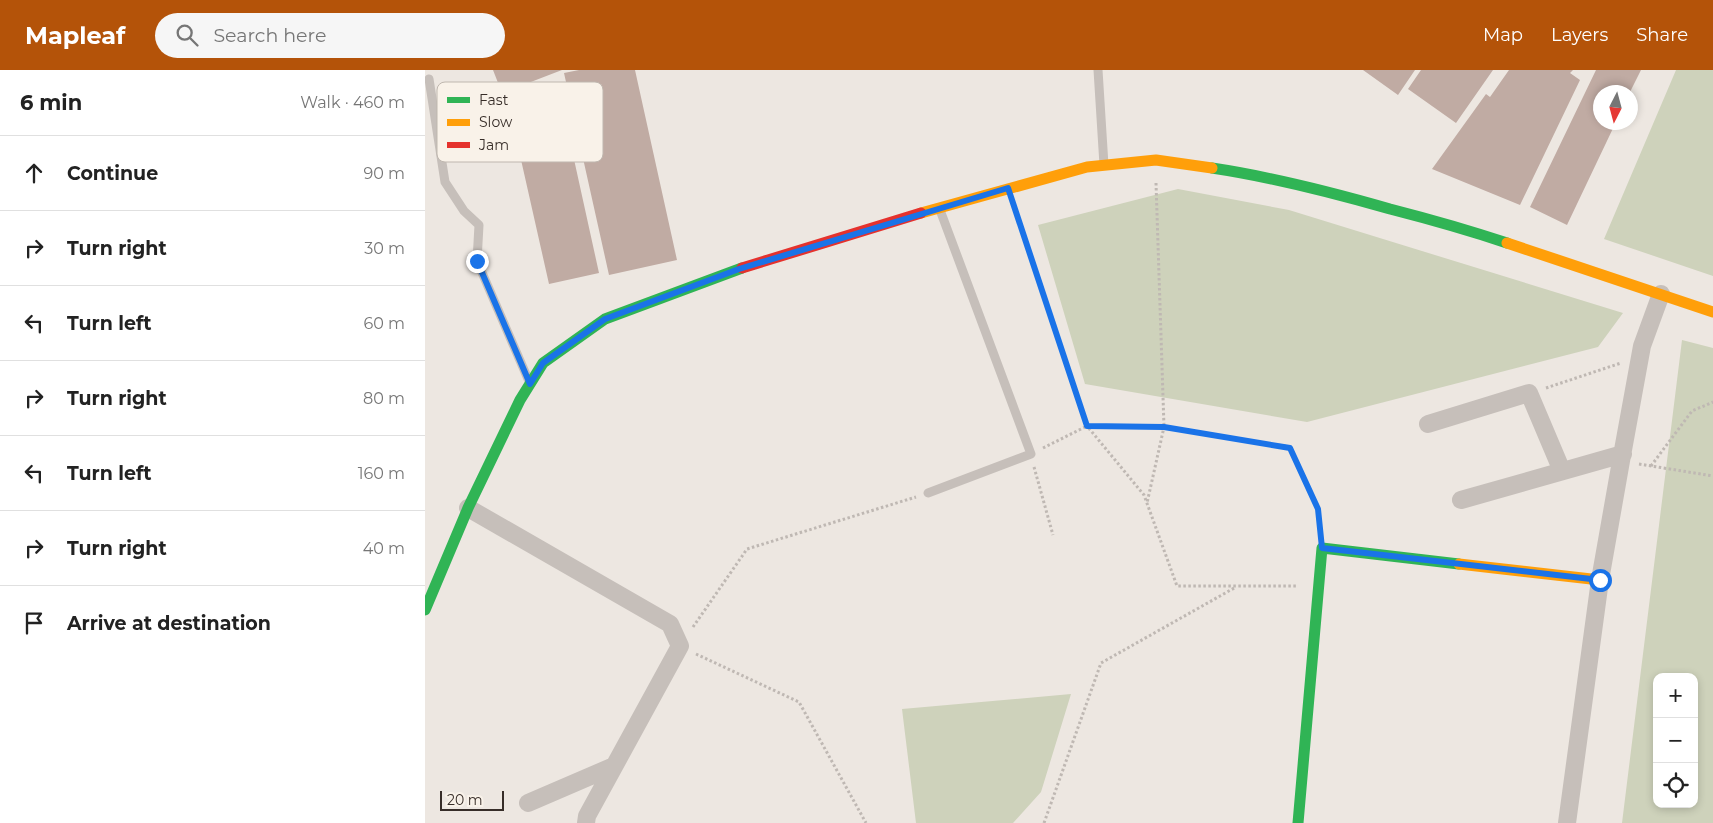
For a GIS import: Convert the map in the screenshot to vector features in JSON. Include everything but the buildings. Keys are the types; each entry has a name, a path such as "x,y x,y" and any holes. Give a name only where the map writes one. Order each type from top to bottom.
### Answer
{"street":[{"path":"425,610 468,508 520,400 543,363 605,319 739,269 939,208 1087,167 1155,160 1253,174 1330,192 1478,234 1713,312"},
{"path":"1567,823 1600,580 1642,346 1661,294"},
{"path":"1428,424 1529,393 1562,471"},
{"path":"1461,500 1562,471 1622,457"},
{"path":"468,508 670,624 680,646 587,816 586,823"},
{"path":"1299,823 1322,548 1600,580"},
{"path":"528,803 614,766"}],"lane":[{"path":"1098,70 1104,165"},
{"path":"429,79 437,130"},
{"path":"442,162 445,182 463,211 479,225 477,261 530,384"},
{"path":"928,493 1031,454 939,208"}],"path":[{"path":"1147,504 1164,427 1155,160"},
{"path":"1008,188 1087,426 1144,495 1177,586 1319,587"},
{"path":"1529,393 1640,356"},
{"path":"1651,466 1692,411 1713,402"},
{"path":"1053,535 1031,454 1087,426 1164,427 1290,448 1318,509 1322,548"},
{"path":"1622,457 1651,466 1713,476"},
{"path":"866,823 799,702 680,646 747,549 928,493"},
{"path":"1044,823 1101,663 1237,586"}],"green space":[{"path":"1676,70 1713,70 1713,276 1604,239"},
{"path":"1178,189 1289,210 1623,313 1598,347 1307,422 1085,384 1038,225"},
{"path":"1682,340 1713,348 1713,823 1622,823"},
{"path":"1071,694 1041,792 1013,823 916,823 902,709"}],"traffic: fast":[{"path":"1212,168 1279,180 1324,191 1507,243"},
{"path":"425,610 468,508 520,400 543,363 605,319 742,268"},
{"path":"1298,823 1322,548 1459,564"}],"traffic: slow":[{"path":"921,213 1087,167 1156,160 1212,168"},
{"path":"1507,243 1713,312"},
{"path":"1459,564 1600,580"}],"traffic: jam":[{"path":"742,268 921,213"}],"route":[{"path":"477,261 530,384 543,363 605,319 739,269 1008,188 1087,426 1164,427 1290,448 1318,509 1322,548 1600,580"}]}
